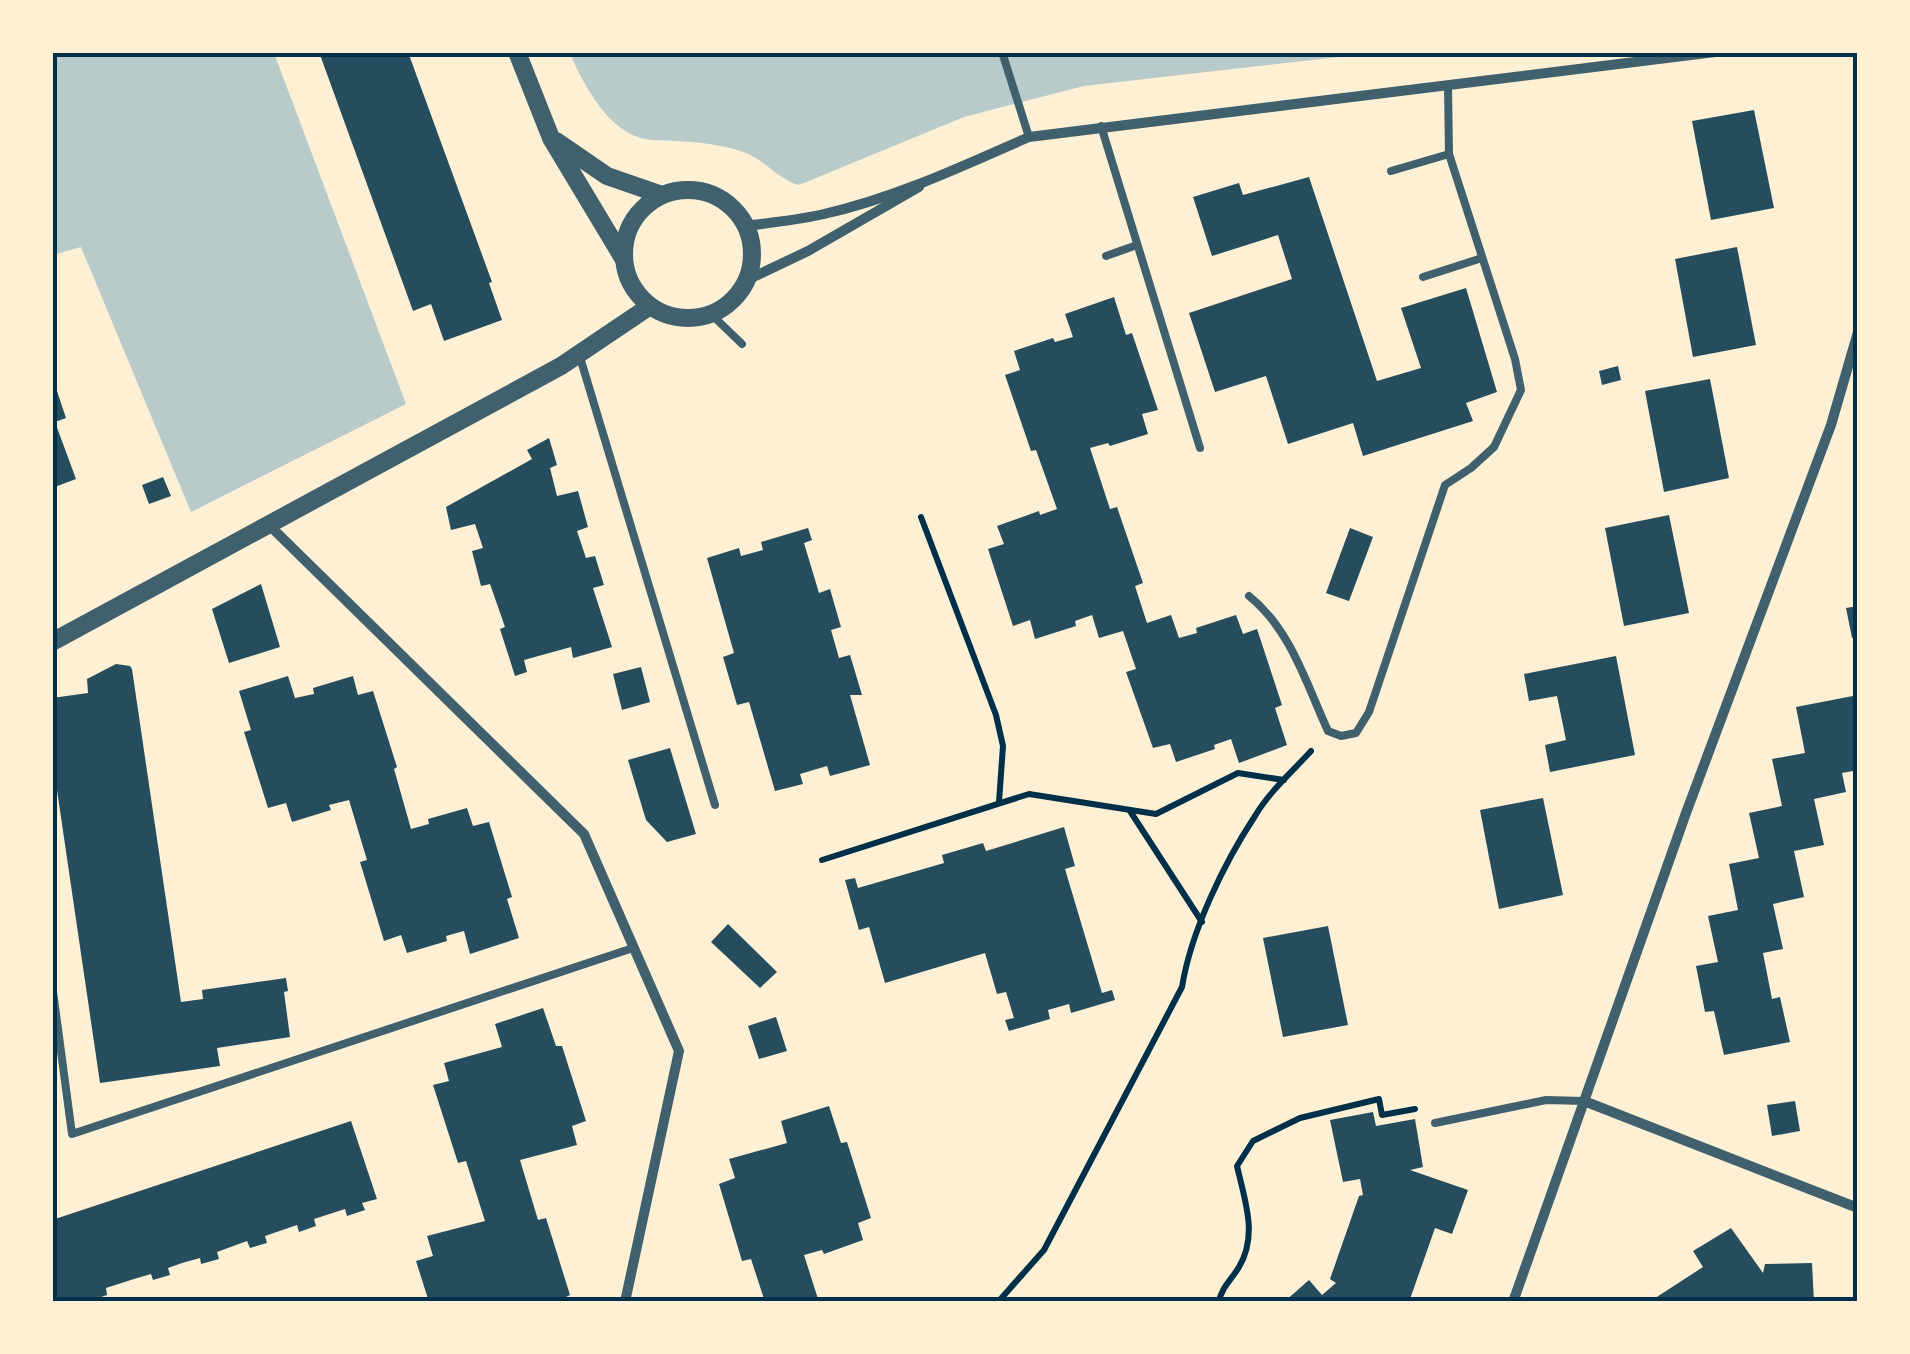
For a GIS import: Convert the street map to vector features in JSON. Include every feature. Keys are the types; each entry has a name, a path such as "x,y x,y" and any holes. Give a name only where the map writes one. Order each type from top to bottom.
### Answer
{"street":[{"path":"517,52 551,138 624,258 628,277 650,306 690,319 730,304 744,288 752,268 753,247 747,226 720,197 701,190 682,190 662,195 645,206 632,222 624,258"},
{"path":"747,226 825,214 933,179 1029,137 1715,52"},
{"path":"551,138 606,176 662,195"},
{"path":"747,280 852,228 933,179"},
{"path":"52,642 579,354 650,306"},
{"path":"1514,1302 1686,813 1831,425 1858,332"},
{"path":"270,525 584,834 679,1052 624,1302"},
{"path":"1584,1101 1858,1208"}],"lane":[{"path":"1002,52 1029,137"},
{"path":"1249,596 1269,612 1285,636 1328,731 1341,736 1356,733 1370,712 1445,484 1494,447 1522,390 1449,154 1448,86"},
{"path":"1100,126 1200,448"},
{"path":"1391,171 1449,154"},
{"path":"1106,256 1137,246"},
{"path":"1423,276 1482,258"},
{"path":"711,314 742,344"},
{"path":"579,354 715,805"},
{"path":"52,984 72,1134 633,948"},
{"path":"1434,1123 1546,1100 1584,1101"}],"path":[{"path":"920,517 996,714 1003,746 999,802"},
{"path":"998,1302 1044,1250 1080,1185 1182,986 1186,962 1202,922 1256,814 1328,731"},
{"path":"822,860 1029,794 1156,814 1238,773 1285,780"},
{"path":"1129,810 1202,922"},
{"path":"1220,1302 1251,1236 1237,1166 1252,1140 1300,1118 1378,1099 1382,1115 1424,1107 1434,1123"}],"shaded area":[{"path":"53,52 274,53 406,404 191,512 81,247 53,255"},
{"path":"570,53 1374,53 1084,86 964,117 799,185 735,149 653,140 624,130 591,95"}],"building":[{"path":"319,52 408,52 492,282 489,283 502,320 444,341 431,304 413,311"},
{"path":"1754,110 1774,208 1711,220 1692,121"},
{"path":"1309,177 1377,381 1421,368 1401,308 1466,288 1497,392 1466,403 1473,421 1363,456 1353,423 1288,444 1266,376 1215,392 1189,313 1292,279 1278,235 1212,256 1193,197 1239,183 1243,195"},
{"path":"1737,247 1756,345 1693,357 1675,259"},
{"path":"1114,297 1126,335 1132,333 1158,410 1142,414 1148,434 1090,448 1110,509 1117,507 1143,583 1135,586 1147,623 1171,615 1179,638 1236,615 1243,634 1257,629 1282,705 1275,708 1287,745 1239,763 1231,739 1214,745 1215,749 1176,762 1170,744 1153,748 1126,672 1136,669 1123,631 1099,638 1092,615 1075,621 1076,626 1035,639 1030,620 1013,626 988,549 1004,544 997,526 1057,509 1036,450 1031,451 1005,375 1020,370 1014,351 1053,338 1055,342 1073,337 1065,314"},
{"path":"1618,366 1621,380 1602,385 1599,371"},
{"path":"1710,379 1729,478 1664,492 1645,391"},
{"path":"56,388 66,418 55,422 76,479 52,488 52,390"},
{"path":"549,438 557,465 550,468 557,496 578,491 588,527 577,531 586,558 595,556 604,585 593,588 612,647 573,658 571,647 524,660 527,672 515,676 500,629 505,627 490,584 481,586 472,551 483,548 475,524 451,530 446,507 532,459 527,450"},
{"path":"163,477 171,496 149,504 142,485"},
{"path":"1669,515 1689,613 1624,626 1605,528"},
{"path":"808,528 812,540 804,543 819,593 830,589 841,627 831,630 839,658 850,655 862,695 850,695 870,765 830,776 827,766 800,774 803,784 775,791 749,702 737,705 723,657 734,653 707,558 739,548 741,556 763,550 761,542"},
{"path":"1350,528 1373,537 1349,601 1326,593"},
{"path":"261,584 280,647 229,663 212,609"},
{"path":"1858,606 1858,637 1852,638 1846,608"},
{"path":"1616,656 1635,755 1550,772 1545,745 1566,740 1557,696 1529,701 1524,674"},
{"path":"116,664 132,669 181,1002 203,999 202,990 286,978 290,1037 217,1048 220,1066 100,1083 52,756 52,698 88,693 87,679"},
{"path":"641,667 650,702 622,710 613,674"},
{"path":"288,676 295,698 353,676 358,695 373,691 411,829 429,824 428,819 467,808 473,826 489,822 512,897 507,899 519,938 470,954 464,931 446,936 447,941 407,953 401,935 384,941 360,862 367,860 349,800 292,822 286,803 268,808 244,732 251,730 239,691"},
{"path":"1858,695 1858,770 1842,773 1846,792 1814,799 1824,845 1794,851 1804,897 1773,904 1783,949 1763,953 1772,999 1780,997 1790,1042 1724,1055 1714,1011 1705,1012 1696,966 1718,962 1708,916 1738,910 1729,864 1759,858 1749,813 1782,806 1772,759 1805,753 1796,707"},
{"path":"670,748 696,834 667,842 646,820 628,760"},
{"path":"1543,798 1563,895 1499,909 1480,810"},
{"path":"1064,827 1075,866 1065,869 1102,993 1112,990 1115,1000 1071,1013 1069,1004 1048,1010 1050,1019 1009,1031 1005,1020 1014,1018 1006,992 997,994 985,953 885,983 869,927 859,930 845,880 855,878 858,888 944,863 942,855 983,843 986,851"},
{"path":"728,924 777,972 760,988 711,942"},
{"path":"1328,926 1348,1025 1283,1037 1263,938"},
{"path":"543,1008 556,1046 562,1046 586,1121 572,1126 577,1145 520,1160 538,1220 546,1218 570,1295 556,1302 429,1302 416,1261 433,1256 427,1236 485,1221 466,1161 458,1163 433,1085 449,1081 444,1063 502,1047 495,1024"},
{"path":"776,1017 787,1051 759,1059 748,1026"},
{"path":"1795,1101 1800,1131 1772,1136 1767,1105"},
{"path":"829,1106 841,1143 847,1142 871,1218 858,1223 863,1240 824,1254 822,1250 804,1255 819,1302 765,1302 751,1259 742,1261 719,1184 735,1178 729,1159 787,1143 781,1121"},
{"path":"1373,1112 1376,1126 1415,1119 1423,1167 1410,1170 1468,1190 1452,1234 1435,1228 1409,1302 1284,1302 1309,1280 1322,1295 1336,1283 1330,1279 1359,1196 1363,1195 1360,1179 1343,1182 1330,1120"},
{"path":"351,1121 377,1199 362,1203 365,1210 347,1216 345,1209 314,1219 316,1226 299,1232 297,1225 265,1236 267,1243 250,1248 247,1241 217,1252 219,1259 201,1264 200,1258 182,1263 168,1268 170,1275 153,1280 151,1274 106,1288 107,1295 87,1302 58,1302 52,1267 52,1220"},
{"path":"1731,1228 1763,1273 1765,1264 1812,1263 1814,1302 1649,1302 1703,1267 1693,1251"}]}
